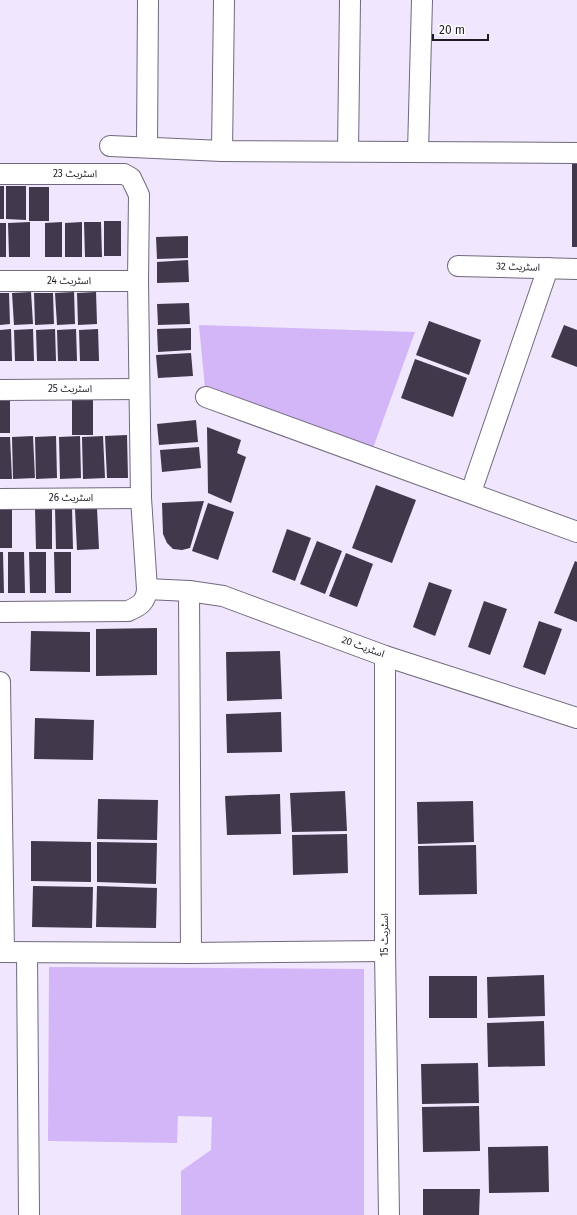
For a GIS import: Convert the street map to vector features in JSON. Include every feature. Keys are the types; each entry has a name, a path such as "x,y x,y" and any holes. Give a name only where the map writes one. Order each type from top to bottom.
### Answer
{"street":[{"path":"146,146 148,0"},
{"path":"222,151 224,0"},
{"path":"348,151 350,0"},
{"path":"418,152 422,0"},
{"path":"110,146 146,146 222,151 577,153"},
{"name":"اسٹریٹ 23","path":"0,174 124,174 131,178 139,195 138,280"},
{"name":"اسٹریٹ 32","path":"458,266 577,269"},
{"path":"471,492 548,268"},
{"path":"0,612 128,611 143,603 147,598 142,498 138,280"},
{"name":"اسٹریٹ 24","path":"0,281 138,280"},
{"name":"اسٹریٹ 25","path":"0,390 139,389"},
{"path":"206,397 471,492 577,532"},
{"name":"اسٹریٹ 26","path":"0,499 142,498"},
{"name":"اسٹریٹ 20","path":"147,589 189,591 223,596 385,656 577,718"},
{"path":"189,591 192,953"},
{"name":"اسٹریٹ 15","path":"385,656 385,951 389,1215"},
{"path":"0,682 2,952 192,953 385,951"},
{"path":"28,953 29,1215"}],"shaded area":[{"path":"199,325 415,332 373,448 205,388"},
{"path":"49,967 364,969 364,1215 181,1215 181,1171 211,1150 212,1117 178,1116 177,1143 48,1141"}],"building":[{"path":"572,164 577,164 577,247 572,247"},
{"path":"0,186 4,186 4,219 0,219"},
{"path":"6,186 26,186 26,220 6,219"},
{"path":"29,187 49,187 49,221 29,221"},
{"path":"104,221 121,221 121,256 104,256"},
{"path":"30,222 30,257 9,257 8,223"},
{"path":"62,222 62,257 45,257 45,223"},
{"path":"82,222 82,257 65,257 65,223"},
{"path":"84,222 101,222 102,257 85,257"},
{"path":"0,223 6,223 6,257 0,257"},
{"path":"188,236 188,258 157,259 156,237"},
{"path":"188,260 189,282 157,283 157,262"},
{"path":"31,292 33,324 14,325 12,293"},
{"path":"74,292 75,324 57,325 55,293"},
{"path":"96,292 97,324 78,325 77,293"},
{"path":"0,293 9,293 10,324 0,325"},
{"path":"34,293 53,293 54,324 35,325"},
{"path":"189,303 190,324 158,325 157,304"},
{"path":"429,321 481,340 469,375 416,355"},
{"path":"564,325 577,330 577,367 551,357"},
{"path":"191,328 191,350 158,352 157,329"},
{"path":"11,329 12,361 0,361 0,330"},
{"path":"33,329 34,361 15,361 14,330"},
{"path":"55,329 56,361 37,361 36,330"},
{"path":"76,329 77,361 58,361 57,330"},
{"path":"98,329 99,361 80,361 79,330"},
{"path":"191,353 193,376 158,378 156,355"},
{"path":"415,359 467,378 453,417 401,398"},
{"path":"0,395 10,395 10,433 0,433"},
{"path":"72,397 93,397 93,435 72,435"},
{"path":"196,420 198,442 159,445 157,424"},
{"path":"207,427 241,440 237,453 246,457 231,503 208,493"},
{"path":"127,435 128,478 107,478 105,436"},
{"path":"33,436 35,478 13,479 12,437"},
{"path":"56,436 57,478 36,479 35,437"},
{"path":"80,436 81,478 60,479 59,437"},
{"path":"103,436 105,478 83,479 82,437"},
{"path":"0,437 10,437 12,479 0,479"},
{"path":"199,447 201,468 162,472 160,450"},
{"path":"376,485 416,500 392,563 352,548"},
{"path":"204,501 190,548 182,550 173,549 167,543 163,534 162,503"},
{"path":"208,503 234,512 218,560 192,551"},
{"path":"0,507 12,507 12,548 0,548"},
{"path":"35,508 52,508 52,549 36,549"},
{"path":"55,508 72,508 73,549 56,549"},
{"path":"97,508 99,549 77,550 75,509"},
{"path":"287,529 311,538 295,581 272,572"},
{"path":"317,541 342,551 325,594 300,584"},
{"path":"0,552 3,552 4,593 0,593"},
{"path":"8,552 24,552 25,593 8,593"},
{"path":"29,552 46,552 46,593 30,593"},
{"path":"54,552 71,552 71,593 55,593"},
{"path":"346,553 373,564 357,607 329,596"},
{"path":"575,561 577,562 577,622 554,613"},
{"path":"429,582 452,590 435,636 413,627"},
{"path":"484,601 507,609 490,655 468,647"},
{"path":"539,621 562,629 545,675 523,667"},
{"path":"157,628 157,675 96,676 96,629"},
{"path":"31,631 90,632 90,672 30,671"},
{"path":"280,651 282,699 227,701 226,652"},
{"path":"281,712 282,752 227,753 226,714"},
{"path":"35,718 94,720 93,760 34,759"},
{"path":"345,791 347,831 292,832 290,793"},
{"path":"280,794 281,834 227,835 225,796"},
{"path":"98,799 158,800 157,840 97,839"},
{"path":"473,801 474,842 418,844 417,802"},
{"path":"347,834 348,873 293,875 292,835"},
{"path":"31,841 91,842 91,882 31,881"},
{"path":"97,842 157,843 156,884 97,882"},
{"path":"476,845 477,894 419,895 418,846"},
{"path":"33,886 93,887 92,928 32,927"},
{"path":"97,886 157,888 156,928 96,927"},
{"path":"544,975 545,1016 488,1018 487,977"},
{"path":"429,976 477,976 477,1018 429,1018"},
{"path":"544,1021 545,1066 488,1067 487,1023"},
{"path":"478,1063 479,1103 422,1104 421,1064"},
{"path":"479,1106 480,1151 423,1152 422,1107"},
{"path":"548,1146 549,1192 489,1193 488,1147"},
{"path":"423,1189 480,1189 479,1215 423,1215"}]}
